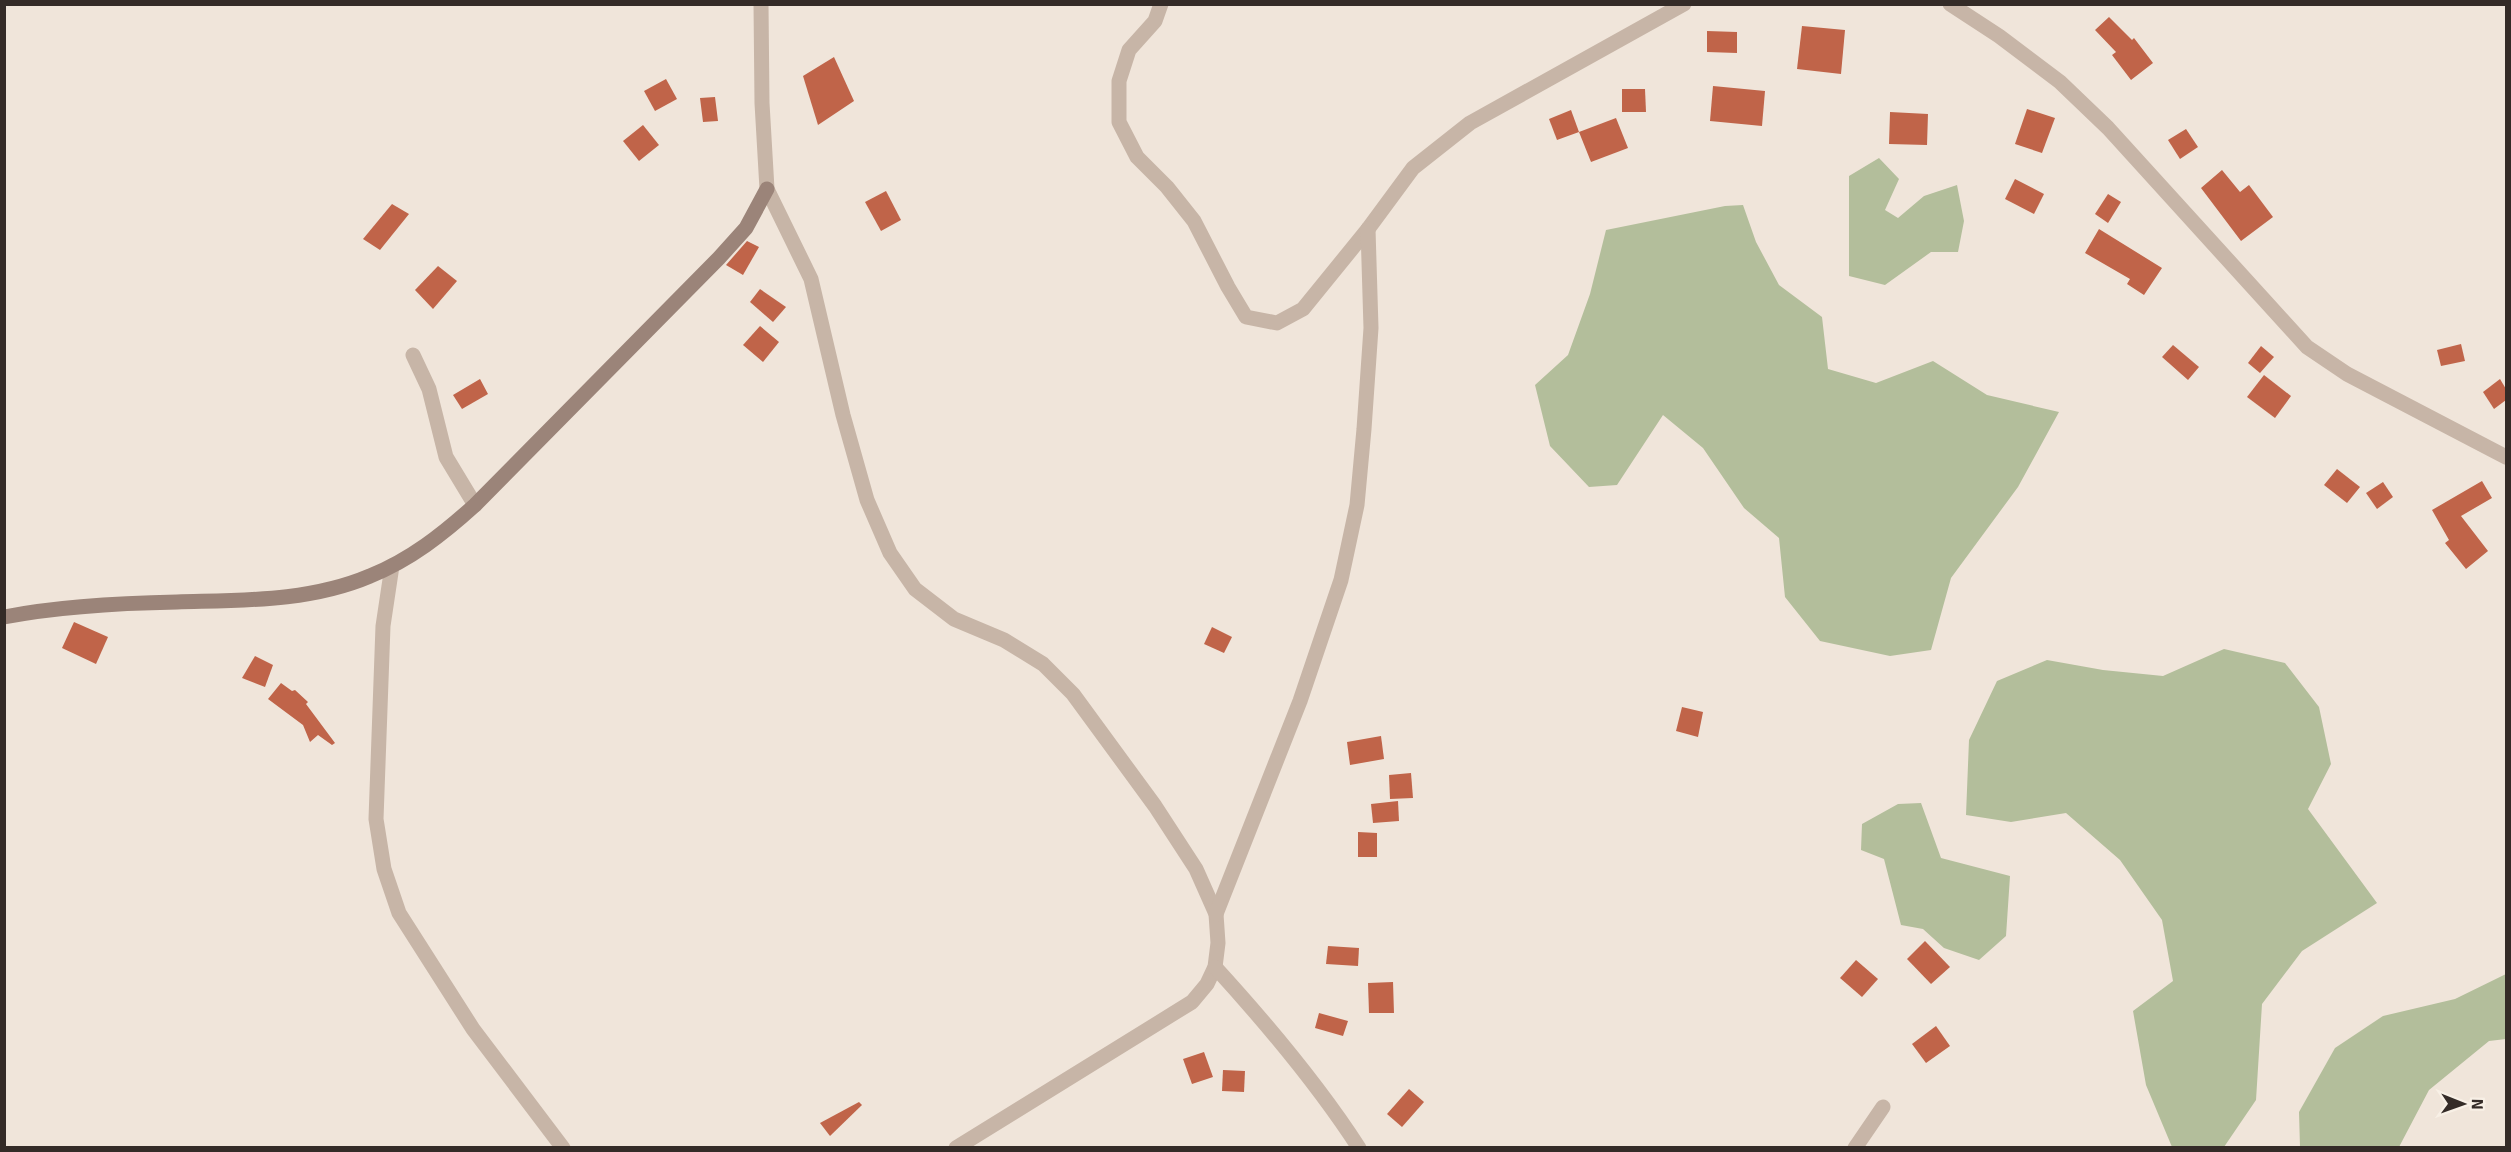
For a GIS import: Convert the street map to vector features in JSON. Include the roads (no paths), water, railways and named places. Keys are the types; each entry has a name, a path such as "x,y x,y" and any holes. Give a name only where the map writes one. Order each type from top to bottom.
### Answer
{"street":[{"path":"761,4 766,189 811,279 843,415 867,500 890,553 915,589 946,613 954,619 1004,640 1043,664 1073,694 1155,806 1196,869 1216,914 1218,942 1215,967 1207,984 1192,1002 956,1148"},
{"path":"1161,4 1155,21 1129,50 1119,81 1119,122 1137,157 1167,187 1194,221 1228,287 1246,316 1277,323 1303,309 1368,229 1413,168 1470,123 1684,4"},
{"path":"1950,4 1999,36 2060,82 2108,128 2307,347 2347,374 2506,457"},
{"path":"4,617 105,605 254,601 323,591 369,577 409,557 446,531 474,505 719,258 746,228 766,189"},
{"path":"1216,914 1300,700 1341,580 1357,505 1365,418 1371,328 1368,229"},
{"path":"413,355 429,389 446,457 474,505"},
{"path":"392,566 383,626 376,819 384,869 399,913 473,1029 563,1148"},
{"path":"1215,967 1269,1027 1343,1123 1359,1148"},
{"path":"1855,1148 1883,1107"}]}
